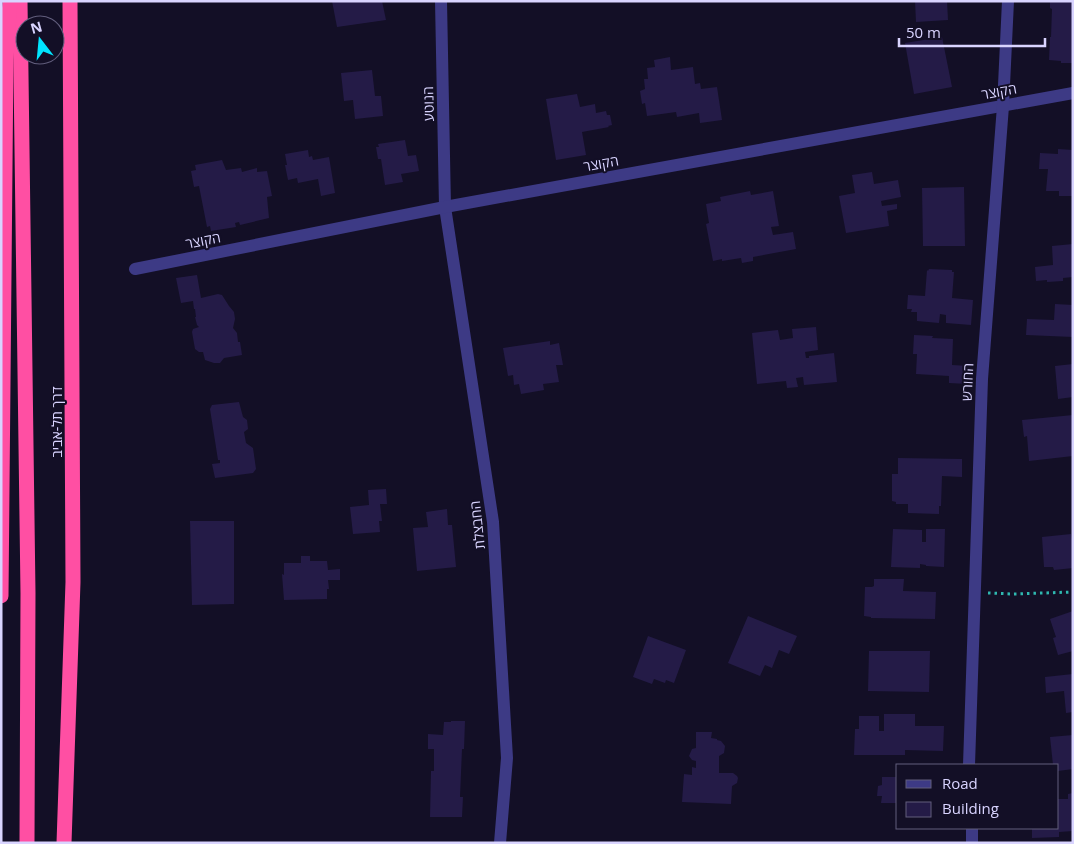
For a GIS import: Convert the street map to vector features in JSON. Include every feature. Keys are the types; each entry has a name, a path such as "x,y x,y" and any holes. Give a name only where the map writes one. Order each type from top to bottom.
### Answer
{"highway":[{"path":"1,596 6,59 10,1"},
{"path":"20,1 28,593 27,843"},
{"name":"דרך תל-אביב","path":"64,843 73,582 70,1"}],"street":[{"name":"הנוטע","path":"441,1 445,207"},
{"name":"החורש","path":"969,764 982,379 1003,106 1008,1"},
{"name":"הקוצר","path":"135,269 445,207 1073,93"},
{"name":"החבצלת","path":"445,207 493,522 507,758 500,843"},
{"path":"972,829 972,843"}],"path":[{"path":"975,592 1014,594 1073,592"}],"building":[{"path":"332,1 382,1 386,20 337,27"},
{"path":"915,1 947,1 948,20 916,22"},
{"path":"1050,1 1073,1 1073,63 1049,60 1052,9 1050,8"},
{"path":"942,37 952,87 914,94 905,43"},
{"path":"670,57 671,70 693,67 695,84 700,83 701,89 717,87 722,120 700,123 699,113 677,117 676,112 647,116 645,103 642,104 640,91 645,89 644,79 648,79 647,68 655,67 654,60"},
{"path":"372,70 375,96 381,96 383,116 355,119 353,100 344,101 341,73"},
{"path":"577,94 580,107 595,104 596,113 606,111 607,115 610,115 612,125 582,132 586,155 556,160 546,99"},
{"path":"405,140 408,156 416,155 419,171 401,174 403,182 385,185 381,159 378,159 376,147 379,147 378,144"},
{"path":"1058,149 1073,150 1073,196 1059,196 1059,191 1046,191 1048,169 1039,169 1040,153 1058,154"},
{"path":"308,150 309,157 312,156 313,160 329,157 335,193 321,196 318,179 298,183 297,178 288,180 285,154"},
{"path":"222,160 226,170 241,168 242,172 257,168 257,172 267,171 272,196 267,197 269,218 240,225 239,222 235,223 236,227 211,231 210,226 207,227 199,186 194,187 191,171 196,170 195,165"},
{"path":"872,172 874,184 898,180 901,197 881,201 882,206 897,204 897,209 887,211 889,226 846,233 839,196 855,193 852,175"},
{"path":"964,187 965,246 923,246 922,188"},
{"path":"750,191 751,195 773,191 779,226 771,227 773,235 793,232 796,249 753,257 753,261 742,263 741,258 713,261 706,224 709,223 706,204 721,201 720,197"},
{"path":"1073,244 1073,277 1063,278 1063,281 1036,281 1035,267 1053,265 1052,246"},
{"path":"927,270 952,270 954,272 952,298 973,300 971,325 946,323 946,315 940,314 939,323 917,321 917,312 911,312 912,309 907,309 908,295 925,296"},
{"path":"197,275 201,298 218,294 222,295 234,312 233,328 237,333 238,342 240,342 242,355 224,358 220,363 214,363 205,360 203,352 195,349 192,332 193,329 199,327 195,317 193,301 181,303 176,278"},
{"path":"1055,304 1073,305 1073,337 1026,335 1027,319 1054,320"},
{"path":"816,327 818,350 805,352 806,358 834,353 837,382 804,385 803,377 796,378 798,387 787,388 786,381 757,384 752,333 778,330 780,340 793,338 792,329"},
{"path":"914,335 953,339 952,365 969,366 968,384 949,383 949,376 916,374 917,354 913,354"},
{"path":"550,341 550,345 559,343 563,365 556,365 559,382 543,384 544,390 521,394 519,384 514,385 513,375 508,376 503,348"},
{"path":"1073,364 1073,397 1058,399 1055,366"},
{"path":"239,402 243,417 247,420 248,429 244,432 246,443 253,448 256,469 253,473 215,478 212,464 220,463 220,460 218,460 210,409 212,405"},
{"path":"1073,415 1073,456 1029,461 1027,436 1024,437 1022,420"},
{"path":"898,458 962,459 962,477 942,476 939,514 908,513 908,504 896,504 896,502 892,501 892,474 898,474"},
{"path":"386,489 387,504 380,504 382,521 379,521 380,532 353,534 350,507 369,505 368,490"},
{"path":"447,509 448,525 452,525 456,567 417,571 413,528 428,527 426,512"},
{"path":"190,521 234,521 234,604 192,605"},
{"path":"893,529 922,530 922,542 926,542 926,529 945,529 944,567 920,564 920,568 891,567"},
{"path":"1071,534 1073,568 1054,570 1053,567 1044,567 1042,537"},
{"path":"301,556 310,556 310,561 327,561 328,570 340,569 340,580 328,580 327,599 284,600 282,574 284,575 284,563 301,563"},
{"path":"874,579 904,579 903,591 936,592 935,619 871,618 864,616 865,587 874,586"},
{"path":"1073,611 1073,651 1058,655 1053,638 1056,637 1050,619"},
{"path":"748,616 797,636 789,654 779,650 772,668 765,665 760,676 728,663"},
{"path":"648,636 686,650 674,683 666,680 665,683 654,679 652,684 633,677"},
{"path":"869,651 930,651 929,692 868,691"},
{"path":"1073,674 1073,712 1066,713 1064,691 1046,693 1045,677"},
{"path":"884,714 915,714 915,726 944,726 943,751 905,750 905,755 854,755 855,729 859,729 859,716 879,716 879,731 884,731"},
{"path":"465,721 460,797 463,797 462,817 430,817 431,771 434,771 434,749 428,749 428,734 443,735 444,722"},
{"path":"696,732 712,732 711,738 721,741 725,746 724,753 719,756 719,773 733,773 738,778 737,783 732,786 731,804 682,802 684,774 692,775 692,767 696,768 696,761 692,760 689,756 692,749 696,748"},
{"path":"1073,735 1073,769 1059,771 1059,764 1053,764 1050,737"},
{"path":"882,777 896,777 896,803 881,803 882,796 877,796 878,786 882,785"},
{"path":"1073,793 1073,831 1059,832 1059,837 1032,838 1032,829 1059,829 1059,799 1068,799 1068,794"}]}
